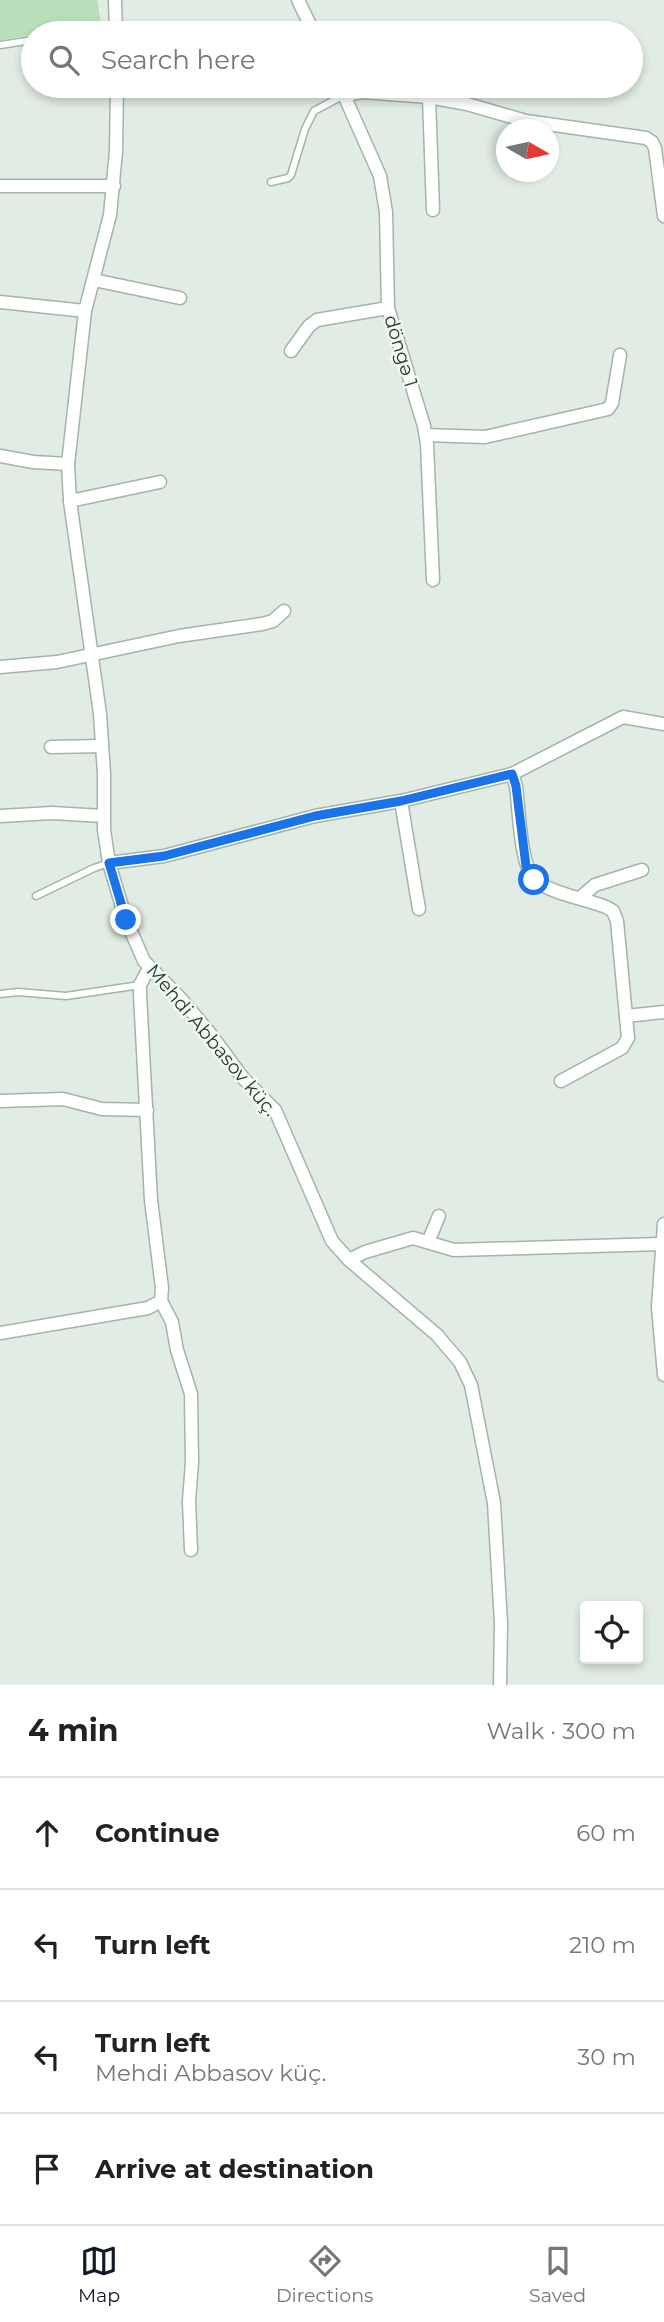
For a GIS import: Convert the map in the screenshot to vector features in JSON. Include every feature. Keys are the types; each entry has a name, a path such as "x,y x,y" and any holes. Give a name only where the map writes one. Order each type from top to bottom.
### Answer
{"street":[{"path":"115,0 116,21"},
{"path":"298,0 308,21"},
{"name":"Mehdi Abbasov küç.","path":"117,98 114,186 105,242 85,311 68,464 70,501 93,654 102,746 103,816 109,863 126,920 149,968 182,1000 243,1079 275,1110 332,1241 349,1260 450,1348 466,1371 496,1517 501,1623 500,1685"},
{"name":"döngə 1","path":"346,98 380,176 383,191 386,212 388,308 426,435 433,580"},
{"path":"429,98 433,210"},
{"path":"434,98 467,104 526,121 646,138 655,148 664,216"},
{"path":"0,186 114,186"},
{"path":"94,280 180,298"},
{"path":"0,302 85,311"},
{"path":"291,351 309,326 317,320 388,308"},
{"path":"426,435 485,438 608,410 612,403 620,355"},
{"path":"0,456 33,462 68,464"},
{"path":"70,501 160,482"},
{"path":"0,667 57,662 179,636 262,624 273,621 284,611"},
{"path":"109,863 164,856 315,816 401,801 512,774 623,717 664,724"},
{"path":"51,747 102,746"},
{"path":"512,774 516,786 526,866 534,880 545,887 581,897 613,911 617,921 628,1038 622,1048 561,1081"},
{"path":"401,801 419,909"},
{"path":"0,817 52,813 103,816"},
{"path":"581,897 595,885 642,870"},
{"path":"149,968 140,985 152,1200 162,1288 161,1301 172,1322 177,1350 191,1394 191,1550"},
{"path":"626,1016 664,1012"},
{"path":"0,1101 73,1100 102,1109 147,1110"},
{"path":"428,1242 439,1216"},
{"path":"664,1224 658,1307 664,1375"},
{"path":"349,1260 374,1249 413,1238 454,1250 661,1244"},
{"path":"0,1333 148,1308 161,1301"}],"lane":[{"path":"0,45 21,42"},
{"path":"271,182 291,175 305,129 314,111 332,98"},
{"path":"36,896 109,863"},
{"path":"0,994 18,992 66,996 140,985"}],"green space":[{"path":"0,0 97,0 100,21 21,21 21,37 0,40"}],"route":[{"path":"126,920 109,863 164,856 315,816 401,801 512,774 516,786 526,866 534,880"}]}
